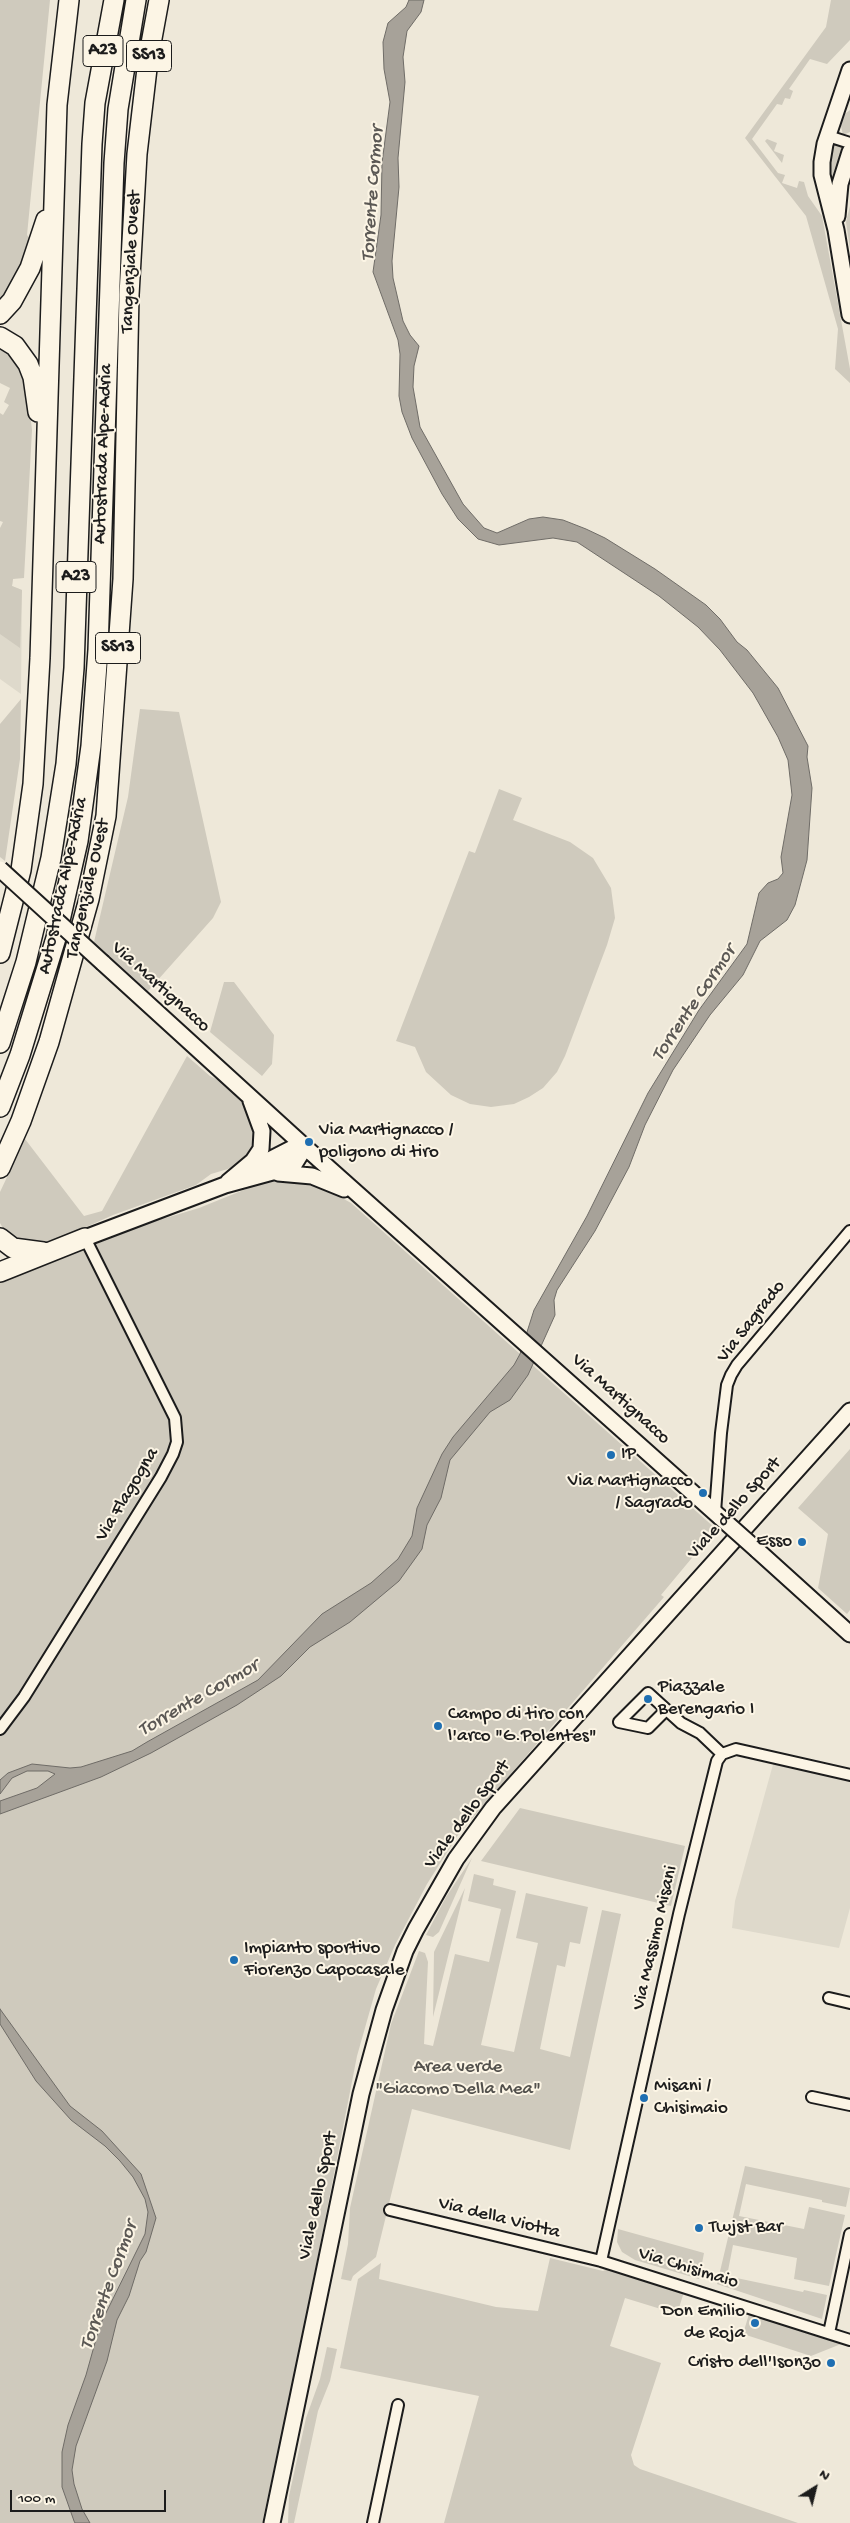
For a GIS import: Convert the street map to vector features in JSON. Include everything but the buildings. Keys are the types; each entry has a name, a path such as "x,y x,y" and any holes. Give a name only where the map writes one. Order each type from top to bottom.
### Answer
{"highway":[{"path":"0,953 21,870 33,784 40,648 57,105 69,0"},
{"name":"Autostrada Alpe-Adria","path":"0,1042 33,934 51,858 66,764 74,668 83,371 95,104 114,0"},
{"name":"Autostrada Alpe-Adria","path":"0,1107 28,1030 56,938 78,841 91,746 98,650 110,242 118,109 136,0"},
{"name":"Tangenziale Ovest","path":"1,1168 34,1086 62,997 89,899 106,816 123,579 129,295 141,112 159,0"},
{"path":"0,314 12,301 30,268 55,195"},
{"path":"0,337 15,346 28,364 33,377 45,446"},
{"path":"0,1238 13,1248 47,1252"},
{"path":"0,1272 85,1238"}],"main road":[{"path":"850,70 845,104 828,136 823,154 822,175 836,230 850,315"},
{"path":"836,230 838,194 850,152"},
{"name":"Via Martignacco","path":"0,869 248,1096 850,1634"},
{"name":"Via Martignacco","path":"225,1185 253,1162 261,1149 262,1131 248,1096"},
{"name":"Via Martignacco","path":"85,1238 225,1185 274,1173 295,1163 305,1147"},
{"name":"Via Martignacco","path":"225,1185 291,1149 305,1147"},
{"name":"Via Martignacco","path":"274,1173 312,1176 362,1198"},
{"name":"Viale dello Sport","path":"272,2522 361,2094 384,2010 402,1958 416,1929 456,1859 493,1808 850,1411"}],"street":[{"path":"828,136 850,143"},
{"name":"Via Sagrado","path":"718,1515 721,1432 727,1385 731,1375 737,1365 850,1231"},
{"name":"Via Flagogna","path":"0,1728 24,1697 161,1477 174,1454 177,1442 175,1418 85,1238"},
{"path":"666,1710 681,1723 700,1733 722,1754 730,1750 742,1750 850,1775"},
{"name":"Via Massimo Misani","path":"601,2261 710,1784 714,1768 722,1754"},
{"path":"829,1998 850,2003"},
{"path":"812,2097 850,2105"},
{"name":"Via della Viotta","path":"390,2210 601,2261"},
{"path":"829,2333 850,2234"},
{"name":"Via Chisimaio","path":"601,2261 850,2340"},
{"path":"373,2523 398,2404"}],"shaded area":[{"path":"409,0 424,0 421,12 407,31 403,57 405,82 398,158 399,187 392,261 393,278 403,321 410,335 419,346 414,366 413,387 420,427 463,504 484,528 497,533 529,519 543,517 563,520 605,538 655,569 706,605 720,619 737,642 747,650 778,688 808,746 807,757 812,788 807,860 795,905 787,920 760,941 743,975 710,1015 673,1070 645,1125 629,1167 595,1231 557,1290 554,1300 555,1315 528,1375 510,1400 490,1412 450,1460 441,1498 427,1525 422,1549 399,1581 350,1622 310,1647 281,1676 237,1705 151,1753 101,1777 0,1814 0,1801 37,1788 55,1774 48,1771 27,1771 12,1778 0,1794 0,1780 8,1773 32,1764 70,1768 81,1767 132,1751 258,1680 322,1614 371,1583 398,1559 412,1536 417,1508 442,1454 453,1437 514,1365 520,1354 534,1310 587,1216 648,1093 699,1010 747,944 759,893 768,883 778,879 783,873 781,857 792,795 788,760 778,737 753,693 720,650 698,627 659,596 577,542 553,538 499,545 478,539 458,519 442,494 412,438 402,412 399,396 400,354 398,340 373,272 381,215 382,163 390,102 384,69 383,42 388,23 406,7"},
{"path":"0,572 13,579 12,586 22,590 21,694 0,679"},
{"path":"774,1761 850,1779 850,1908 839,1948 732,1928 735,1901"},
{"path":"0,2009 70,2106 102,2131 141,2174 156,2218 146,2252 140,2261 129,2296 117,2320 107,2361 76,2446 72,2470 74,2484 82,2509 90,2523 75,2523 74,2521 62,2487 62,2452 68,2425 86,2375 100,2325 145,2234 148,2212 145,2199 133,2177 120,2161 105,2146 71,2120 36,2081 0,2024"}],"green space":[{"path":"0,0 50,0 27,235 33,242 0,307"},
{"path":"831,0 850,0 850,40 827,64 810,59 789,89 793,91 790,99 785,98 782,105 777,104 752,139 778,173 785,175 782,183 797,188 799,181 804,182 808,196 822,216 850,369 850,383 835,369 838,329 806,216 745,138 826,27"},
{"path":"850,110 850,132 843,135 840,122 842,116"},
{"path":"767,139 777,143 774,151 784,155 782,163 765,141"},
{"path":"832,142 844,146 835,174 832,203 828,163"},
{"path":"850,206 850,249 846,222"},
{"path":"0,343 25,366 32,430 24,578 13,579 12,586 22,590 20,648 0,634 0,528 3,522 0,521 0,413 3,415 9,405 4,402 10,388 0,383"},
{"path":"21,699 20,759 5,861 0,857 0,724"},
{"path":"140,709 179,712 221,902 213,918 148,991 94,942 128,797"},
{"path":"499,789 522,798 513,820 570,842 593,858 611,888 615,918 607,945 565,1056 557,1072 543,1088 529,1097 514,1104 491,1107 470,1104 451,1095 426,1072 415,1047 396,1041 469,851 475,853"},
{"path":"224,982 234,982 274,1035 272,1064 262,1076 210,1032"},
{"path":"187,1056 210,1076 228,1085 246,1105 256,1128 254,1152 238,1166 211,1174 196,1185 113,1215 55,1241 43,1244 22,1242 4,1230 0,1223 0,1192 25,1139 84,1216 102,1211"},
{"path":"276,1177 294,1178 321,1186 351,1203 716,1529 661,1595 664,1597 458,1835 427,1884 395,1945 376,1989 357,2056 294,2378 262,2523 0,2523 0,1280 143,1221 166,1218 199,1208"},
{"path":"850,1449 850,1610 847,1614 818,1588 828,1534 798,1508"},
{"path":"520,1808 685,1846 671,1906 481,1861"},
{"path":"472,1858 439,1932 433,1937 426,1935 446,1897"},
{"name":"Area verde \"Giacomo Della Mea\"","path":"474,1874 494,1879 493,1885 516,1891 481,2045 514,2052 538,1943 516,1938 526,1893 588,1907 580,1944 570,1942 565,1967 557,1965 540,2049 570,2057 602,1910 621,1914 570,2150 412,2109 376,2257 353,2276 351,2281 341,2279 348,2244 350,2208 391,2024 419,1951 425,1953 428,1962 424,2044 433,2046 455,1954 489,1962 501,1909 468,1901"},
{"path":"465,1888 433,2017 434,1952"},
{"path":"745,2166 850,2188 846,2207 746,2184 739,2216 804,2229 809,2207 845,2215 829,2286 794,2279 797,2258 733,2245 727,2276 803,2292 804,2290 827,2295 822,2319 717,2284"},
{"path":"618,2229 704,2253 699,2279 635,2260 622,2252 617,2242"},
{"path":"550,2258 603,2271 611,2268 684,2292 677,2314 625,2298 610,2346 661,2363 631,2455 634,2465 640,2469 798,2523 444,2523 479,2396 340,2368 358,2279 381,2263 379,2279 496,2307 538,2311"},
{"path":"749,2314 841,2344 811,2356 743,2334"},
{"path":"327,2347 337,2349 330,2381 318,2411 294,2523 288,2523 289,2496 306,2418 320,2379"}],"place":[{"name":"Via Martignacco / poligono di tiro","path":"309,1142"},
{"name":"IP","path":"611,1455"},
{"name":"Via Martignacco / Sagrado","path":"703,1493"},
{"name":"Esso","path":"802,1542"},
{"name":"Piazzale Berengario I","path":"648,1699"},
{"name":"Campo di tiro con l'arco \"G.Polentes\"","path":"438,1726"},
{"name":"Impianto sportivo Fiorenzo Capocasale","path":"234,1960"},
{"name":"Misani / Chisimaio","path":"644,2098"},
{"name":"Twjst Bar","path":"699,2228"},
{"name":"Don Emilio de Roja","path":"755,2323"},
{"name":"Cristo dell'Isonzo","path":"831,2363"}],"water label":[{"name":"Torrente Cormor","path":"374,194"},
{"name":"Torrente Cormor","path":"695,1004"},
{"name":"Torrente Cormor","path":"199,1699"},
{"name":"Torrente Cormor","path":"110,2286"}]}
